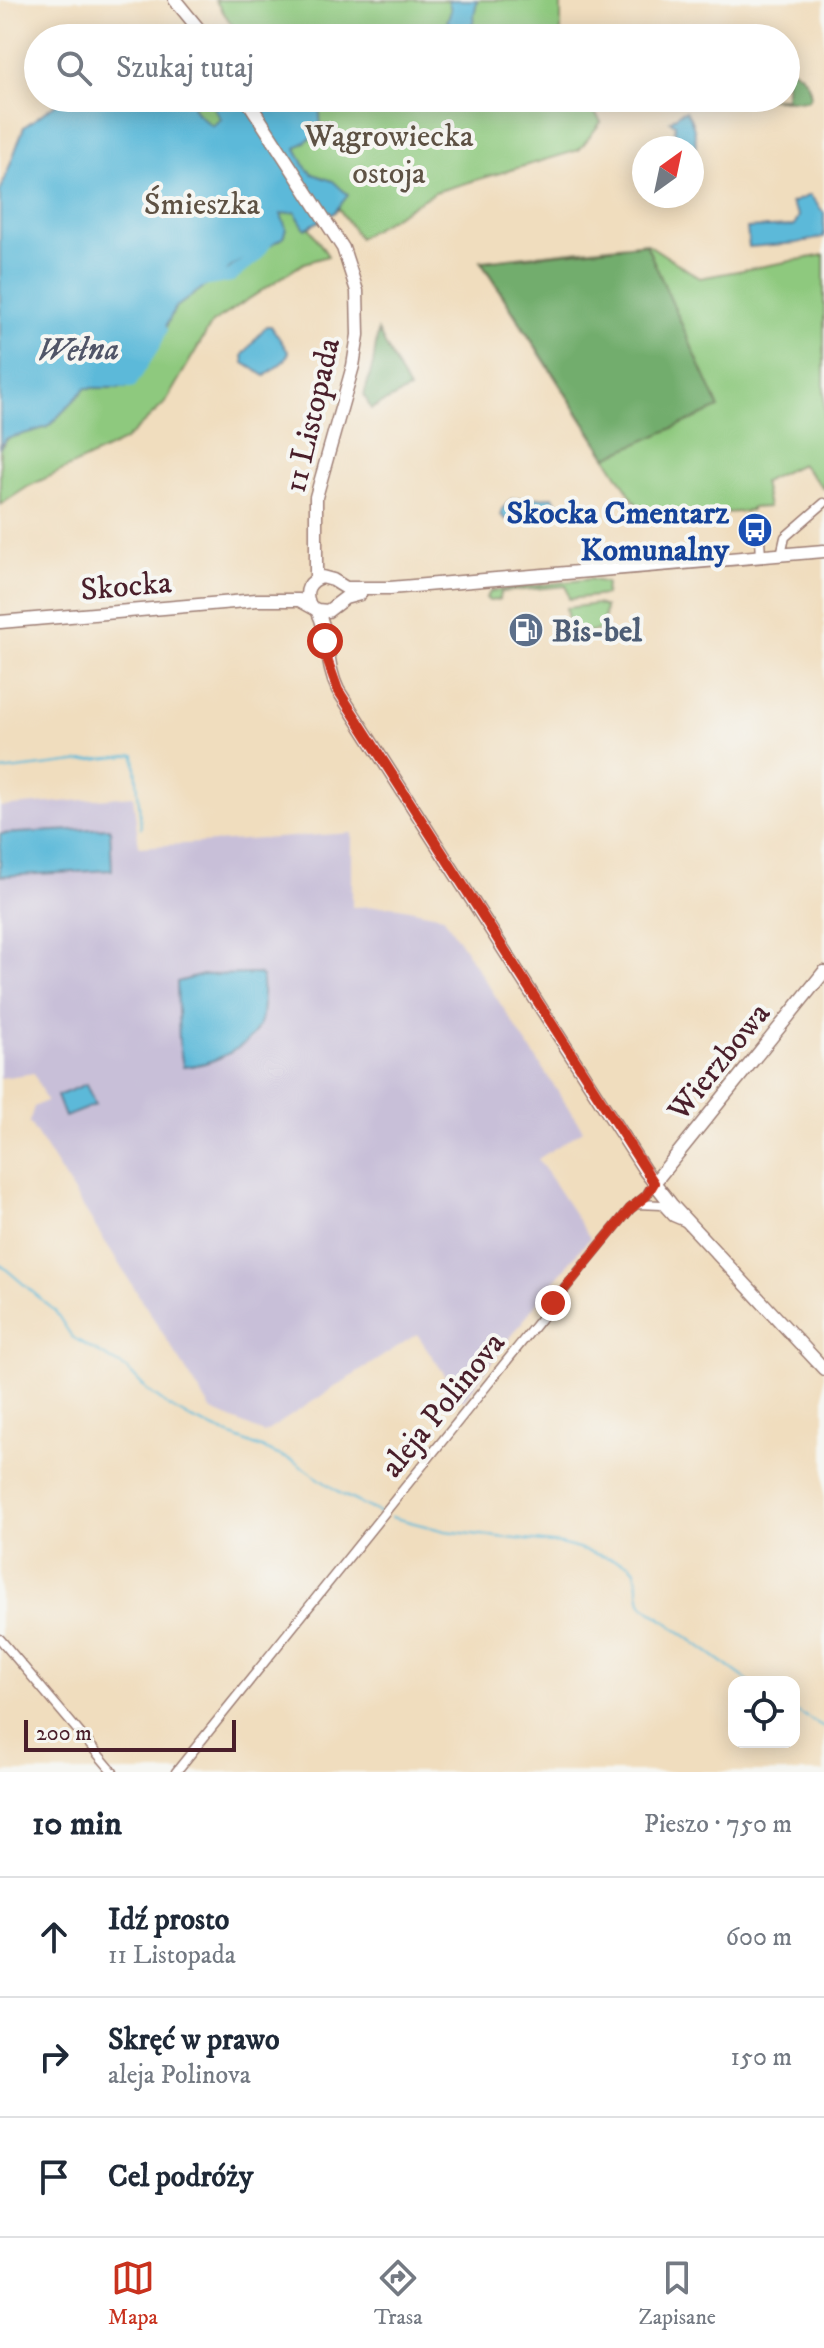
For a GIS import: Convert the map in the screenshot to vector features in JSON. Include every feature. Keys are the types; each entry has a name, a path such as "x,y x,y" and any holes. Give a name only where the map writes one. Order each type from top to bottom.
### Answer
{"main road":[{"path":"175,0 195,24"},
{"name":"11 Listopada","path":"255,112 332,229 351,270 359,313 353,366 316,497 316,535 322,582"},
{"name":"Skocka","path":"257,600 291,594 322,582 352,589 390,588 824,551"},
{"path":"332,674 329,621 341,595 322,582 313,606 323,626 332,674 338,690 654,1183 824,1369"},
{"name":"Skocka","path":"0,622 257,600 294,599 313,606 336,605 350,595 390,588"},
{"name":"Wierzbowa","path":"654,1183 824,972"}],"street":[{"path":"781,555 785,537 824,503"},
{"path":"760,539 761,557"},
{"name":"aleja Polinova","path":"176,1772 633,1207 640,1192 654,1183"},
{"path":"633,1207 662,1205 673,1217 692,1226"},
{"path":"0,1639 113,1772"}],"shaded area":[{"path":"133,796 139,847 352,833 352,907 394,906 443,916 583,1130 538,1159 590,1238 546,1290 463,1401 417,1334 264,1433 212,1411 29,1122 34,1107 46,1101 34,1073 0,1078 0,807"}],"green space":[{"name":"Wągrowiecka ostoja","path":"215,0 561,0 561,24 231,24"},
{"path":"800,74 810,90 811,96 807,101 800,101"},
{"name":"Śmieszka","path":"120,112 594,112 601,122 579,150 435,192 359,238 339,209 309,227 328,256 304,263 212,323 165,403 124,441 29,486 0,505 0,448 17,427"},
{"path":"646,243 700,278 824,255 824,489 801,464 763,482 768,507 646,519 480,261"},
{"path":"646,244 719,408 607,457 482,262"},
{"path":"378,331 409,390 371,409 364,395"},
{"path":"590,579 606,583 605,595 569,599 566,586 501,592 499,600 489,601 486,598 491,591"},
{"path":"597,604 605,607 603,630 575,633 569,629 566,608"}],"water":[{"path":"448,0 477,0 472,24 447,22 451,10"},
{"name":"Śmieszka","path":"45,112 196,112 212,126 221,119 217,112 320,112 321,131 296,148 306,168 333,181 348,195 334,213 305,229 295,212 281,214 286,228 283,238 236,264 175,308 165,329 126,388 86,388 48,427 6,439 0,447 0,192 24,127"},
{"path":"681,112 686,112 695,136 674,136 675,124 670,121"},
{"path":"810,195 824,213 824,237 749,247 747,228 794,226 799,216 791,203"},
{"path":"266,326 271,326 289,353 265,376 244,363 243,355"},
{"path":"553,497 563,511 553,517 508,521 501,515 502,509 512,499"},
{"path":"110,828 112,870 0,876 0,834"},
{"path":"259,974 262,977 262,1013 255,1032 228,1054 183,1067 177,982 203,975"},
{"path":"86,1084 95,1105 65,1117 57,1096"}],"waterway":[{"name":"Wełna","path":"202,281 231,276 256,256 270,237"},
{"name":"Wełna","path":"114,381 131,382 161,330"},
{"path":"0,771 135,755 141,828"},
{"path":"0,1264 55,1311 72,1337 127,1369 148,1391 170,1407 191,1419 293,1461 343,1495 380,1513"},
{"path":"391,1517 445,1531 561,1544 630,1564 635,1570 644,1606 742,1676"},
{"path":"800,1713 824,1727"}],"place":[{"name":"Skocka Cmentarz Komunalny","path":"755,530"},
{"name":"Bis-bel","path":"526,630"}],"route":[{"path":"325,641 328,662 338,690 654,1183 553,1303"}]}
